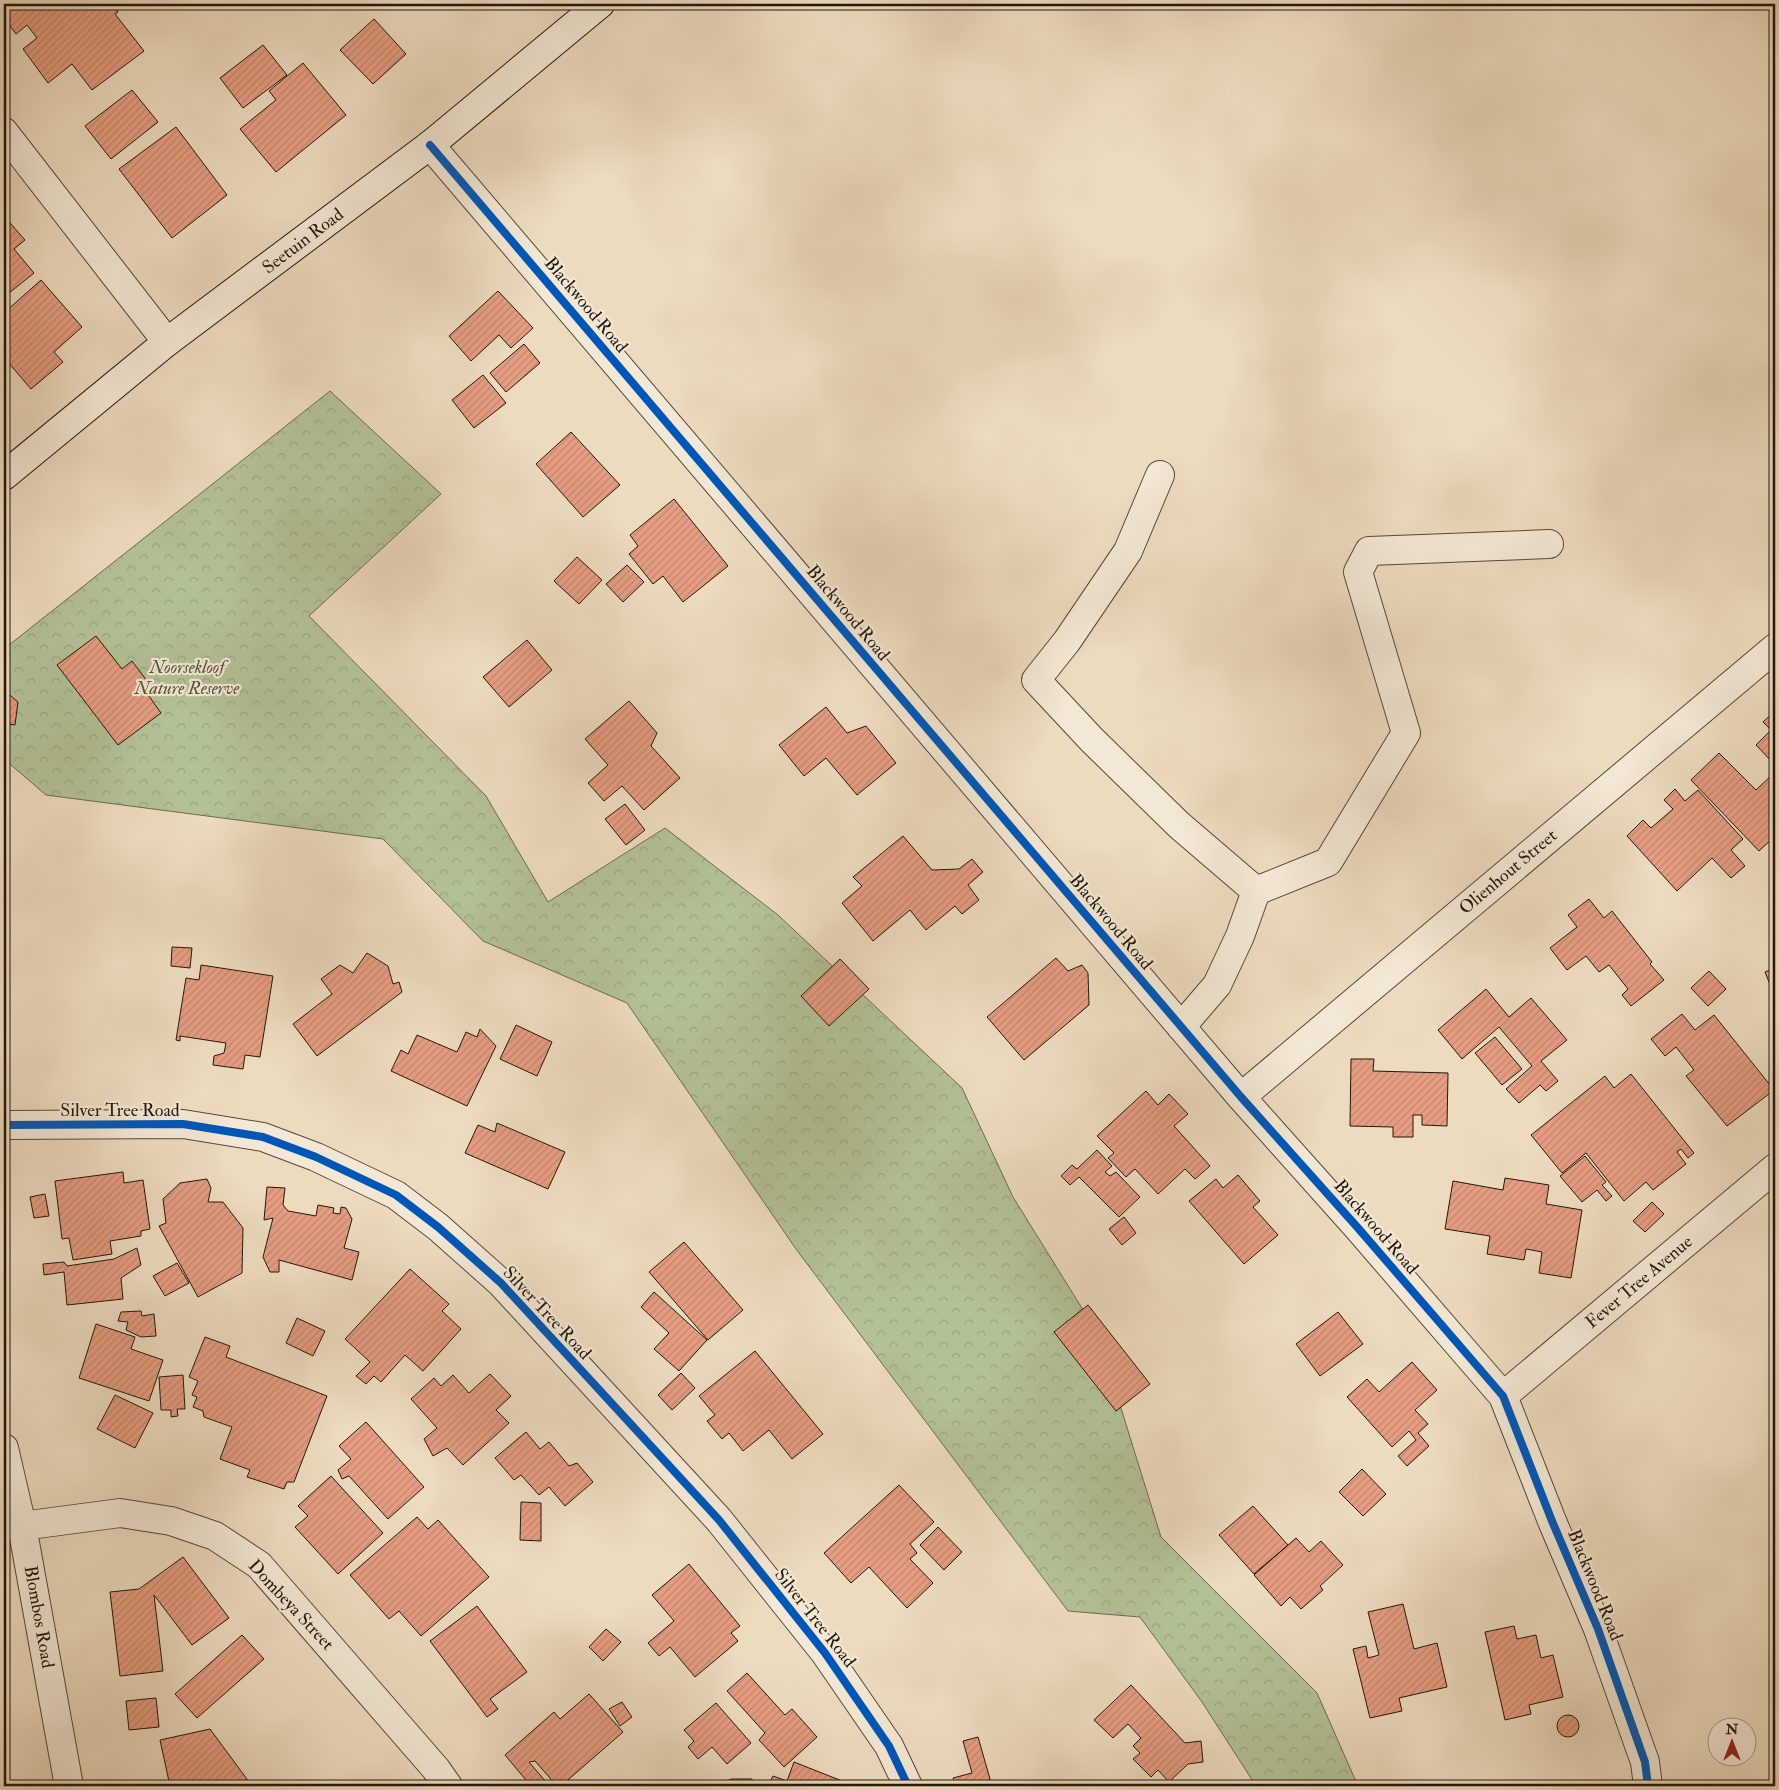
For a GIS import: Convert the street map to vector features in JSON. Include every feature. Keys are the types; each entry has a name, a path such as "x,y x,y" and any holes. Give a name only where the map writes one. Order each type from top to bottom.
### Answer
{"street":[{"name":"Seetuin Road","path":"4,476 167,342 430,145 600,4"},
{"path":"4,132 167,342"},
{"name":"Blackwood Road","path":"430,145 1181,1028 1358,1228 1503,1396 1552,1521 1598,1629 1645,1762 1648,1786"},
{"path":"1160,475 1128,550 1067,641 1036,680 1092,740 1179,825 1256,891"},
{"path":"1181,1028 1217,985 1240,936 1256,891 1328,862 1406,733 1358,572 1368,550 1549,544"},
{"name":"Olienhout Street","path":"1241,1097 1775,648"},
{"name":"Silver Tree Road","path":"4,1125 183,1124 263,1137 316,1157 396,1195 438,1227 501,1283 719,1520 825,1653 889,1746 908,1786"},
{"name":"Fever Tree Avenue","path":"1503,1396 1775,1168"},
{"name":"Blombos Road","path":"4,1448 22,1526 69,1786"},
{"name":"Dombeya Street","path":"22,1526 120,1514 171,1521 215,1536 258,1565 436,1768 448,1786"}],"green space":[{"name":"Noorsekloof Nature Reserve","path":"330,391 441,494 309,616 486,796 548,902 665,828 778,915 962,1088 1013,1197 1098,1334 1161,1537 1317,1693 1358,1786 1256,1786 1202,1702 1140,1617 1068,1611 796,1249 627,1003 483,941 383,839 46,795 4,759 4,649"}],"building":[{"path":"4,4 112,4 118,12 115,14 144,51 92,90 72,64 48,83 23,49 37,38 27,25 16,34 4,18"},
{"path":"374,19 406,54 373,84 340,50"},
{"path":"263,45 287,75 243,108 220,78"},
{"path":"303,63 346,115 276,172 240,129 276,100 269,91"},
{"path":"132,90 158,122 111,159 85,126"},
{"path":"176,127 227,195 172,238 119,169"},
{"path":"4,159 10,166 4,171"},
{"path":"4,216 25,240 14,249 34,273 4,297"},
{"path":"41,280 82,327 54,352 63,362 31,389 7,361 4,364 4,313"},
{"path":"498,291 533,328 511,348 499,335 471,361 449,336"},
{"path":"524,344 540,363 506,392 490,373"},
{"path":"483,375 506,403 474,428 452,400"},
{"path":"571,432 620,485 583,517 536,464"},
{"path":"674,499 728,566 683,602 663,576 653,584 629,554 638,546 630,535"},
{"path":"577,557 602,580 579,604 554,581"},
{"path":"627,565 644,582 623,602 606,584"},
{"path":"96,636 122,669 132,661 147,681 144,689 161,713 118,745 57,665"},
{"path":"527,640 552,670 509,707 483,677"},
{"path":"4,690 18,702 15,725 8,724 7,731 4,731"},
{"path":"629,701 657,733 651,746 680,778 644,810 622,786 604,801 588,783 608,765 585,739"},
{"path":"826,707 847,733 866,726 896,763 857,795 826,758 804,776 779,745"},
{"path":"1775,711 1775,765 1756,745 1771,730 1763,722"},
{"path":"1719,753 1756,790 1775,772 1775,836 1759,851 1691,780"},
{"path":"1675,789 1685,801 1698,790 1743,839 1731,850 1745,866 1731,878 1712,858 1677,891 1627,836 1643,820 1651,828 1673,809 1664,800"},
{"path":"625,804 645,830 626,845 605,819"},
{"path":"903,836 932,870 959,869 972,859 983,872 968,885 979,900 962,914 955,906 926,930 910,910 873,941 842,903 862,886 853,877"},
{"path":"1589,899 1604,918 1612,911 1652,962 1650,964 1664,980 1631,1006 1622,995 1628,989 1609,965 1599,972 1586,956 1567,970 1550,948 1577,927 1568,915"},
{"path":"172,947 192,948 190,968 171,966"},
{"path":"367,953 388,966 393,984 399,982 402,992 317,1056 293,1024 332,994 321,979 340,965 353,973"},
{"path":"1056,958 1068,971 1082,965 1088,973 1089,1005 1024,1060 987,1017"},
{"path":"840,959 869,989 829,1026 801,996"},
{"path":"201,965 273,976 260,1057 245,1055 243,1069 213,1065 214,1056 224,1053 226,1043 180,1036 180,1041 176,1040 186,978 199,980"},
{"path":"1775,968 1775,997 1765,972"},
{"path":"1709,971 1726,989 1708,1006 1691,988"},
{"path":"1486,989 1509,1017 1531,998 1567,1040 1541,1061 1558,1081 1546,1091 1540,1085 1519,1103 1506,1089 1532,1066 1499,1027 1462,1059 1438,1030"},
{"path":"1682,1014 1695,1030 1714,1015 1774,1090 1727,1126 1686,1076 1694,1070 1676,1047 1665,1056 1651,1039"},
{"path":"516,1025 552,1042 537,1076 500,1059"},
{"path":"480,1029 496,1046 467,1106 391,1071 401,1050 408,1054 417,1035 457,1052 466,1032 477,1037"},
{"path":"1495,1037 1522,1069 1502,1085 1475,1053"},
{"path":"1351,1059 1374,1059 1373,1071 1448,1073 1447,1126 1422,1125 1422,1115 1413,1115 1413,1137 1393,1137 1393,1127 1350,1126"},
{"path":"1631,1074 1694,1153 1688,1158 1681,1149 1677,1152 1686,1164 1653,1190 1646,1182 1624,1201 1586,1153 1562,1173 1531,1135 1605,1076 1614,1088"},
{"path":"1146,1091 1158,1105 1169,1094 1188,1114 1174,1126 1210,1166 1195,1179 1185,1169 1158,1194 1135,1169 1126,1177 1108,1158 1114,1153 1097,1136"},
{"path":"497,1123 565,1152 548,1189 465,1153 478,1125 495,1132"},
{"path":"1097,1150 1112,1166 1105,1172 1110,1176 1116,1172 1140,1197 1119,1217 1079,1177 1070,1185 1061,1176 1072,1165 1077,1169"},
{"path":"1585,1156 1606,1182 1602,1185 1612,1196 1606,1201 1597,1190 1582,1202 1560,1176"},
{"path":"123,1172 124,1183 143,1180 150,1229 141,1231 141,1236 110,1241 112,1254 73,1260 69,1238 62,1239 55,1181"},
{"path":"1238,1175 1260,1201 1253,1207 1278,1235 1244,1264 1189,1201 1216,1179 1223,1188"},
{"path":"1505,1178 1549,1185 1546,1204 1582,1210 1571,1278 1539,1273 1542,1252 1526,1249 1524,1260 1487,1254 1490,1236 1445,1229 1453,1181 1503,1190"},
{"path":"207,1179 211,1188 208,1202 223,1202 243,1228 242,1273 198,1297 159,1226 166,1223 163,1199 180,1183"},
{"path":"267,1187 285,1188 283,1205 288,1211 316,1216 318,1205 334,1208 333,1213 340,1214 341,1207 346,1208 352,1219 344,1248 359,1252 352,1280 279,1260 279,1272 270,1272 263,1257 273,1218 264,1220"},
{"path":"45,1194 49,1216 34,1218 30,1197"},
{"path":"1652,1202 1664,1214 1645,1232 1633,1221"},
{"path":"1124,1217 1136,1233 1122,1245 1109,1229"},
{"path":"684,1242 743,1310 708,1340 649,1272"},
{"path":"137,1248 141,1265 121,1278 123,1299 67,1305 64,1272 44,1275 43,1264 64,1262 67,1266 114,1259"},
{"path":"177,1263 189,1283 165,1296 153,1276"},
{"path":"410,1269 449,1304 442,1311 461,1329 423,1371 405,1355 381,1382 374,1376 366,1384 356,1376 370,1362 345,1339"},
{"path":"654,1292 707,1340 679,1371 654,1349 669,1333 641,1307"},
{"path":"1088,1305 1150,1384 1116,1411 1054,1332"},
{"path":"141,1311 142,1316 154,1314 156,1336 141,1337 126,1330 128,1322 118,1321 121,1312"},
{"path":"1338,1312 1363,1344 1320,1376 1296,1344"},
{"path":"297,1318 325,1331 313,1356 286,1343"},
{"path":"96,1324 135,1337 131,1349 163,1360 149,1401 79,1378"},
{"path":"205,1337 230,1346 226,1357 327,1396 294,1482 287,1482 284,1489 247,1477 250,1470 220,1459 232,1427 204,1417 203,1411 193,1407 197,1397 192,1395 198,1381 189,1377"},
{"path":"755,1351 823,1434 792,1459 769,1430 743,1451 729,1433 722,1439 707,1421 715,1415 699,1396"},
{"path":"1412,1362 1437,1390 1415,1410 1428,1424 1418,1433 1429,1446 1407,1466 1398,1456 1416,1440 1409,1431 1392,1447 1347,1397 1367,1379 1379,1392"},
{"path":"681,1373 695,1388 672,1410 658,1395"},
{"path":"490,1374 511,1396 496,1410 509,1423 463,1465 447,1448 433,1456 424,1439 437,1428 411,1399 434,1378 441,1386 453,1375 469,1393"},
{"path":"183,1375 185,1409 177,1409 178,1416 171,1417 171,1410 161,1410 159,1377"},
{"path":"115,1395 153,1413 135,1448 97,1429"},
{"path":"366,1422 424,1487 388,1519 349,1476 342,1479 338,1470 351,1459 339,1446"},
{"path":"526,1432 540,1449 549,1442 569,1466 577,1463 593,1482 565,1506 549,1487 539,1495 521,1475 514,1480 495,1458"},
{"path":"1362,1469 1386,1494 1363,1516 1339,1492"},
{"path":"331,1476 383,1533 338,1574 295,1527 308,1516 298,1506"},
{"path":"899,1485 934,1522 910,1544 917,1553 910,1559 933,1583 907,1608 869,1567 851,1583 824,1553"},
{"path":"521,1502 541,1503 541,1541 520,1540"},
{"path":"1253,1506 1288,1545 1254,1574 1219,1535"},
{"path":"417,1517 428,1529 438,1520 489,1577 421,1636 399,1611 389,1619 350,1575"},
{"path":"938,1527 962,1552 944,1570 920,1545"},
{"path":"1296,1538 1309,1552 1321,1541 1343,1565 1320,1586 1323,1590 1301,1609 1290,1597 1281,1606 1254,1575"},
{"path":"183,1557 229,1618 192,1645 154,1595 163,1671 120,1676 110,1592 139,1589"},
{"path":"689,1564 740,1626 731,1633 738,1641 695,1677 670,1647 659,1656 648,1643 674,1621 652,1595"},
{"path":"1403,1604 1414,1649 1437,1643 1447,1687 1399,1698 1402,1711 1370,1718 1353,1649 1366,1646 1368,1658 1379,1655 1368,1612"},
{"path":"477,1606 527,1672 490,1699 498,1709 487,1717 430,1641"},
{"path":"1514,1626 1517,1639 1536,1635 1541,1658 1553,1655 1563,1697 1529,1705 1531,1714 1505,1720 1485,1632"},
{"path":"606,1629 621,1642 603,1661 589,1647"},
{"path":"242,1635 264,1659 197,1718 175,1694"},
{"path":"747,1673 785,1715 792,1709 817,1737 784,1767 759,1740 765,1733 727,1691"},
{"path":"1131,1685 1185,1743 1201,1741 1203,1762 1188,1764 1169,1782 1158,1770 1151,1777 1133,1759 1140,1753 1133,1746 1141,1738 1128,1724 1113,1738 1094,1720"},
{"path":"589,1694 623,1732 561,1786 557,1786 535,1761 529,1762 547,1783 543,1786 531,1786 505,1755 554,1712 560,1719"},
{"path":"156,1698 159,1727 129,1730 126,1701"},
{"path":"622,1702 632,1717 620,1726 609,1709"},
{"path":"716,1703 751,1743 727,1764 712,1747 698,1759 688,1747 694,1741 684,1730"},
{"path":"1568,1715 1576,1718 1579,1726 1576,1734 1568,1737 1560,1734 1557,1726 1560,1718"},
{"path":"210,1729 252,1786 170,1786 160,1740"},
{"path":"4,1734 10,1764 4,1763"},
{"path":"978,1737 992,1786 956,1786 953,1778 972,1773 963,1741"},
{"path":"794,1762 842,1781 840,1786 768,1786 773,1776 787,1781"},
{"path":"732,1779 752,1779 754,1786 709,1786"}],"cycle path":[{"path":"430,145 1241,1097 1358,1228 1503,1396 1552,1521 1598,1629 1645,1762 1648,1786"},
{"path":"4,1125 183,1124 263,1137 316,1157 396,1195 438,1227 501,1283 719,1520 825,1653 889,1746 908,1786"}]}
